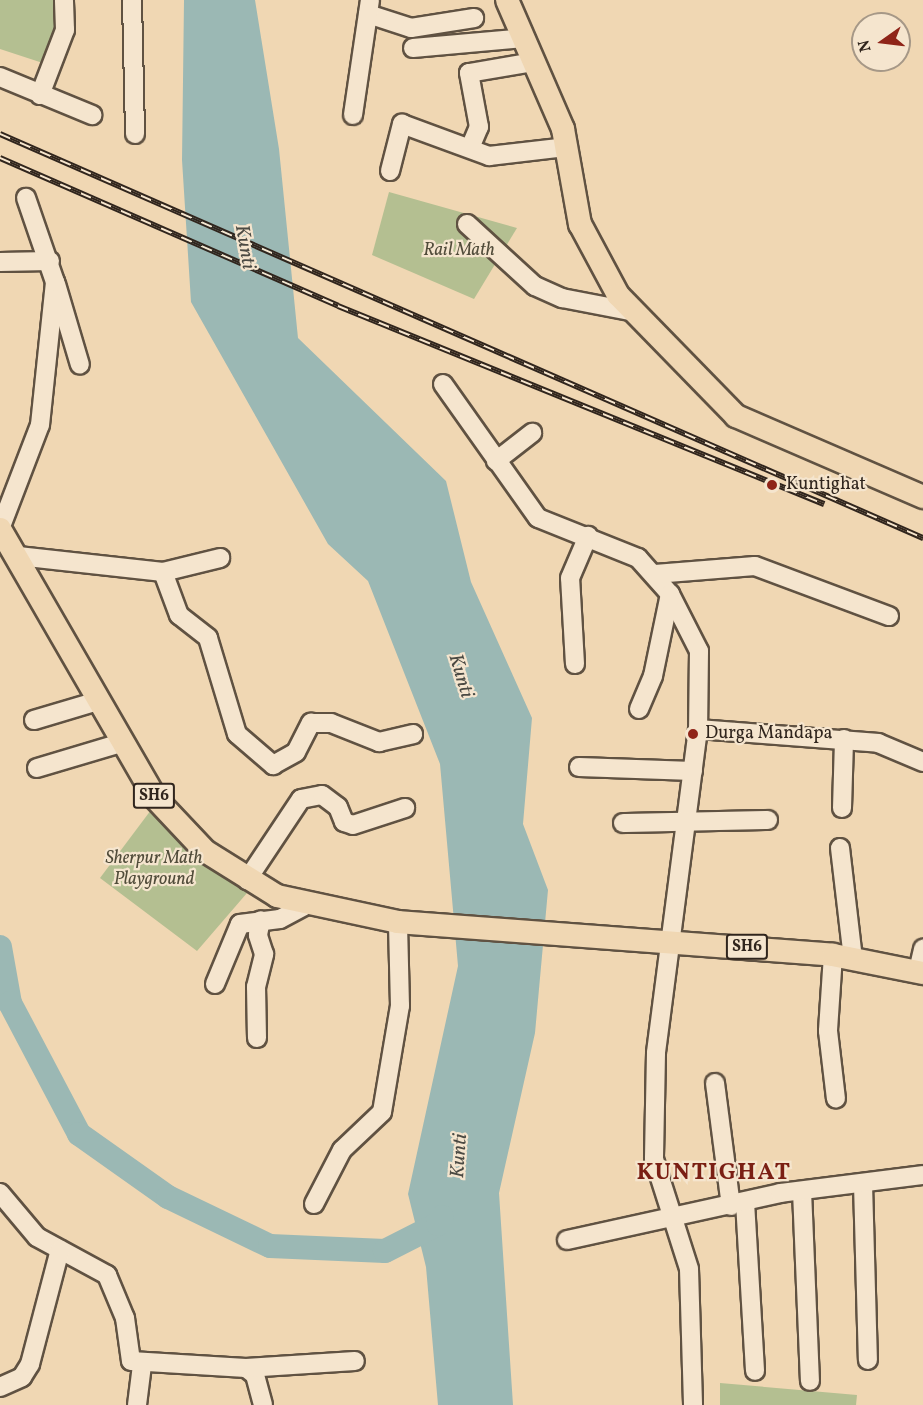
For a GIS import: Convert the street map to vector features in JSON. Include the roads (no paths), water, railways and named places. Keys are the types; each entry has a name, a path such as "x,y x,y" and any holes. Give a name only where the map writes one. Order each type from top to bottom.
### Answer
{"main road":[{"path":"507,0 567,147 580,224 618,295 736,416 923,497"},
{"name":"SH6","path":"0,529 18,556 121,743 169,816 247,880 304,906 398,922 675,940 843,956 920,972"}],"street":[{"path":"40,95 65,30 64,0"},
{"path":"132,0 135,134"},
{"path":"353,115 369,7 411,28 474,18"},
{"path":"413,48 524,38"},
{"path":"470,148 480,127 469,73 534,62"},
{"path":"0,77 92,115"},
{"path":"390,171 402,124 498,157 567,147"},
{"path":"26,198 50,261 80,365"},
{"path":"467,224 535,286 562,298 634,312"},
{"path":"3,256 50,261"},
{"path":"0,529 40,425 55,282"},
{"path":"443,384 538,519 620,547 655,574 670,594 699,651 698,729 684,823 675,940 657,1045 654,1159 689,1269 693,1405"},
{"path":"496,461 532,433"},
{"path":"575,664 570,578 588,536"},
{"path":"18,556 163,572 220,558"},
{"path":"655,574 755,566 889,616"},
{"path":"163,572 179,615 198,626 211,645 231,725 268,763 282,763 296,752 311,723 331,723 379,742 413,735"},
{"path":"639,709 653,676 670,594"},
{"path":"34,720 98,701"},
{"path":"698,729 844,739 889,745 923,762"},
{"path":"842,808 844,739"},
{"path":"37,768 121,743"},
{"path":"579,767 693,771"},
{"path":"247,880 301,799 322,795 338,807 344,822 353,825 405,808"},
{"path":"623,823 768,820"},
{"path":"836,1099 828,1031 843,956 840,848"},
{"path":"215,984 240,924 280,919 304,906"},
{"path":"257,1038 256,987 264,954 261,920"},
{"path":"314,1204 342,1149 381,1112 400,1006 398,922"},
{"path":"920,972 923,949"},
{"path":"715,1083 738,1204 755,1371"},
{"path":"567,1240 672,1221 802,1191 923,1175"},
{"path":"863,1184 868,1359"},
{"path":"802,1191 810,1381"},
{"path":"0,1194 23,1226 60,1250 107,1275 125,1318 128,1357 142,1365 246,1368 355,1361"},
{"path":"0,1387 22,1377 30,1364 60,1250"},
{"path":"137,1405 142,1365"},
{"path":"246,1368 255,1375 263,1405"}],"water":[{"name":"Kunti","path":"184,0 255,0 279,149 298,338 446,481 471,582 532,718 523,824 548,890 535,1033 499,1193 513,1405 438,1405 426,1267 408,1194 458,966 440,764 368,581 328,544 191,302 182,160"}],"waterway":[{"path":"0,947 10,1003 79,1134 168,1197 270,1246 385,1251 438,1224 442,1217"}],"railway":[{"path":"0,134 923,538"},
{"path":"0,158 338,306 824,504"}],"place":[{"name":"Kuntighat","path":"772,485"},
{"name":"Durga Mandapa","path":"693,734"}],"district":[{"name":"KUNTIGHAT","path":"714,1174"}],"park label":[{"name":"Rail Math","path":"459,251"},
{"name":"Sherpur Math Playground","path":"154,870"}]}
